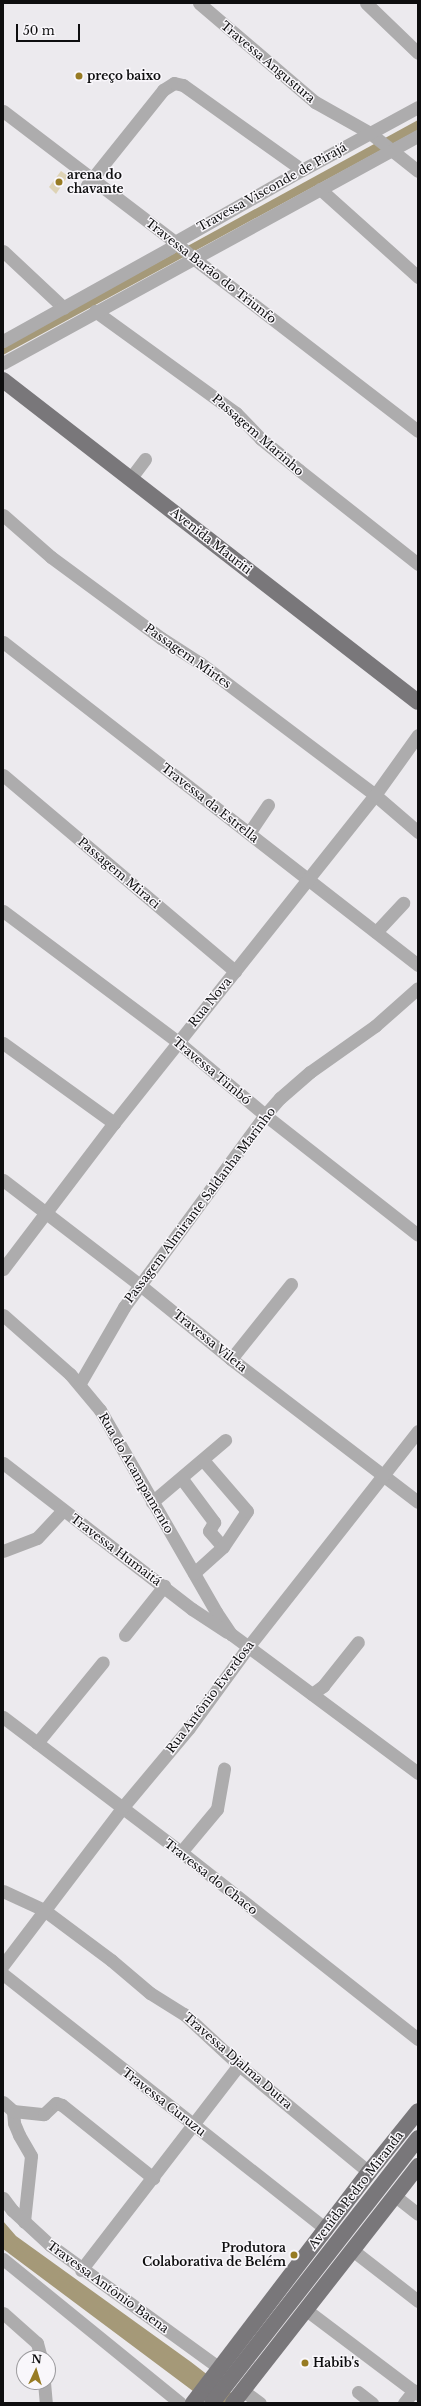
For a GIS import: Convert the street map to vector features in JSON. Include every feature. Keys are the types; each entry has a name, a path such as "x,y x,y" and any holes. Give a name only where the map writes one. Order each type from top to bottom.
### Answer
{"main road":[{"name":"Avenida Mauriti","path":"3,380 418,702"},
{"name":"Avenida Pedro Miranda","path":"193,2403 369,2172 418,2111"},
{"name":"Avenida Pedro Miranda","path":"236,2393 418,2138"},
{"name":"Avenida Pedro Miranda","path":"212,2403 236,2393 305,2309 418,2166"}],"street":[{"name":"Travessa Angustura","path":"199,3 315,102 373,136 418,171"},
{"path":"366,3 418,53"},
{"path":"90,182 163,90 174,83 183,85 302,170"},
{"name":"Travessa Visconde de Pirajá","path":"3,340 175,247 302,170 373,136 418,107"},
{"name":"Travessa Barão do Triunfo","path":"3,111 12,125 175,247 189,260 320,361 418,441"},
{"name":"Travessa Visconde de Pirajá","path":"3,363 95,311 418,136"},
{"path":"320,189 418,277"},
{"path":"3,251 64,308"},
{"name":"Passagem Marinho","path":"95,311 236,413 261,439 418,564"},
{"name":"Travessa Barão do Triunfo","path":"320,361 418,431"},
{"path":"130,479 145,459"},
{"name":"Passagem Mirtes","path":"3,515 51,557 161,638 200,663 375,795 418,832"},
{"name":"Travessa da Estrella","path":"3,642 418,965"},
{"name":"Rua Nova","path":"3,1269 114,1123 375,795 418,735"},
{"name":"Passagem Miraci","path":"3,775 235,971"},
{"path":"249,833 268,805"},
{"path":"376,932 403,903"},
{"name":"Travessa Timbó","path":"3,911 178,1042 265,1115 418,1235"},
{"name":"Passagem Almirante Saldanha Marinho","path":"80,1383 124,1306 265,1115 280,1098 310,1072 375,1026 418,988"},
{"path":"3,1043 114,1123"},
{"name":"Travessa Vileta","path":"3,1180 140,1284 231,1359 418,1502"},
{"path":"231,1359 291,1284"},
{"name":"Rua do Acampamento","path":"3,1315 80,1383 110,1426 216,1612 231,1634 248,1647"},
{"name":"Rua Antônio Everdosa","path":"3,1965 122,1808 189,1728 248,1647 418,1431"},
{"path":"152,1502 182,1479 225,1440"},
{"path":"194,1573 223,1546 247,1511 203,1460"},
{"name":"Travessa Humaitá","path":"3,1463 192,1609 231,1634"},
{"path":"182,1479 214,1522 209,1531 223,1546"},
{"path":"3,1551 37,1538 63,1510"},
{"path":"125,1635 164,1586"},
{"path":"312,1694 323,1686 358,1642"},
{"path":"248,1647 418,1773"},
{"path":"37,1743 103,1662"},
{"name":"Travessa do Chaco","path":"3,1717 181,1852 418,2039"},
{"path":"181,1852 217,1809 224,1769"},
{"name":"Travessa Djalma Dutra","path":"3,1892 44,1910 111,1960 150,1993 184,2014 239,2065 369,2172"},
{"name":"Travessa Curuzu","path":"3,1974 192,2125 326,2229"},
{"path":"81,2270 239,2065"},
{"path":"8,2106 44,2114 56,2103 62,2105 153,2178"},
{"path":"8,2106 19,2135 32,2156 24,2222"},
{"path":"395,2196 418,2214"},
{"name":"Travessa Antônio Baena","path":"3,2198 24,2222 81,2270 218,2369"},
{"path":"351,2249 418,2301"},
{"path":"3,2259 180,2403"},
{"path":"305,2309 416,2392 404,2403"},
{"path":"3,2313 37,2343 39,2350"},
{"path":"45,2390 46,2403"},
{"path":"358,2392 372,2403"},
{"path":"236,2393 260,2403"}],"shaded area":[{"path":"418,120 418,130 3,355 3,347"},
{"name":"arena do chavante","path":"61,171 68,176 56,194 49,187"},
{"path":"3,2221 16,2236 191,2362 244,2403 209,2403 3,2249"}],"place":[{"name":"preço baixo","path":"79,76"},
{"name":"arena do chavante","path":"59,182"},
{"name":"Produtora Colaborativa de Belém","path":"294,2255"},
{"name":"Habib's","path":"305,2363"}]}
